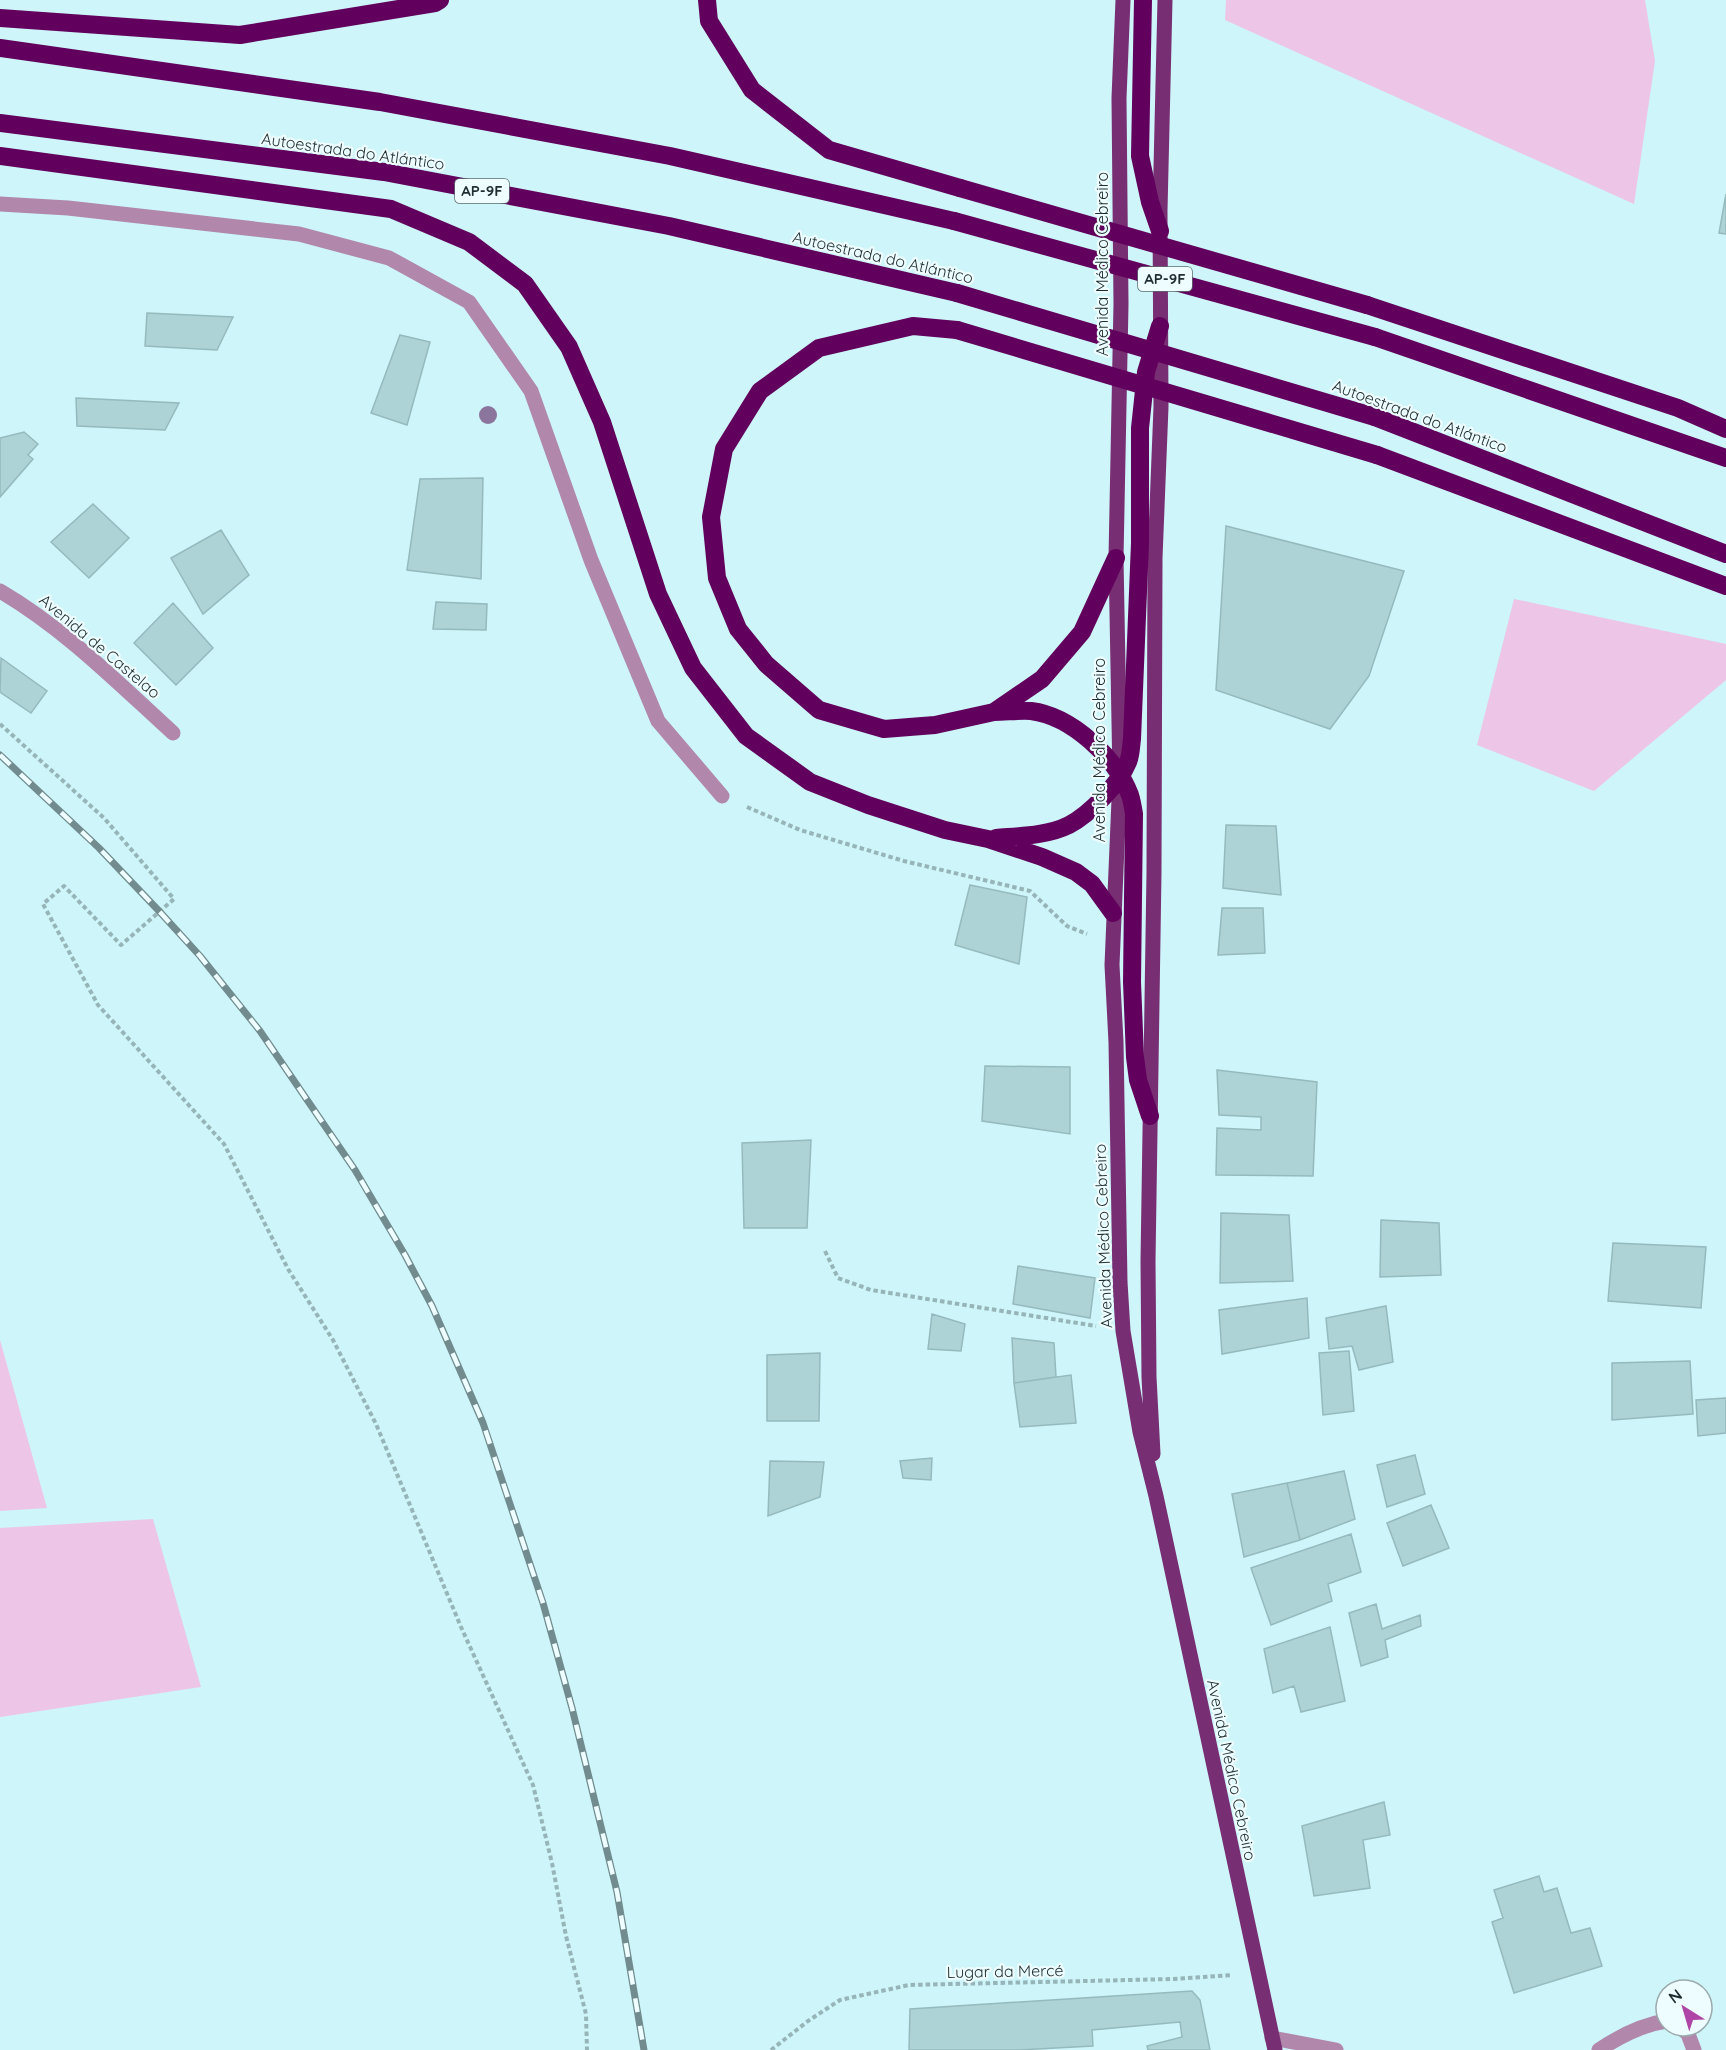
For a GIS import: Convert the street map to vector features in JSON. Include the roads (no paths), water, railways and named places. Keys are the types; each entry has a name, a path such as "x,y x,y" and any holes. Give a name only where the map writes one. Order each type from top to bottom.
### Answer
{"highway":[{"path":"0,18 240,35 435,3 440,0"},
{"path":"707,0 710,21 752,90 829,150 1367,305 1678,408 1726,429"},
{"path":"1143,0 1140,156 1150,202 1160,231"},
{"name":"AP-9F","path":"0,48 380,102 670,156 954,221 1376,337 1726,458"},
{"name":"Autoestrada do Atlántico","path":"0,123 384,172 669,226 957,293 1375,417 1726,555"},
{"path":"0,156 391,209 469,242 525,284 569,347 602,422 658,594 693,668 746,735 810,782 868,806 923,823 988,839 1042,857 1076,872 1092,884 1113,913"},
{"path":"1150,1116 1138,1080 1135,1057 1132,982 1134,814 1130,795 1120,776 1097,745 1063,722 1033,711 994,712 935,725 884,729 819,710 766,664 738,629 717,578 711,517 724,449 760,391 819,348 913,326 957,330 1377,455 1726,586"},
{"path":"988,839 1038,834 1068,825 1106,794 1128,761 1132,739 1140,543 1140,428 1146,372 1160,326"},
{"path":"994,712 1042,679 1082,632 1116,558"}],"main road":[{"name":"Avenida Médico Cebreiro","path":"1123,0 1119,98 1121,304 1116,558 1120,776 1112,944 1123,1331 1140,1432 1156,1496 1273,2044"},
{"name":"Avenida Médico Cebreiro","path":"1156,1496 1149,1377 1148,1261 1154,872 1155,558 1161,407 1160,231 1165,0"}],"street":[{"path":"0,204 68,208 298,234 389,258 469,302 531,391 591,560 658,721 722,796"},
{"name":"Avenida de Castelao","path":"0,591 24,605 74,643 173,733"},
{"path":"1599,2050 1622,2035 1654,2023"},
{"path":"1273,2044 1336,2050"}],"railway":[{"path":"0,755 99,848 159,911 200,956 260,1031 355,1170 432,1306 483,1423 543,1603 572,1708 617,1892 644,2050"}]}
